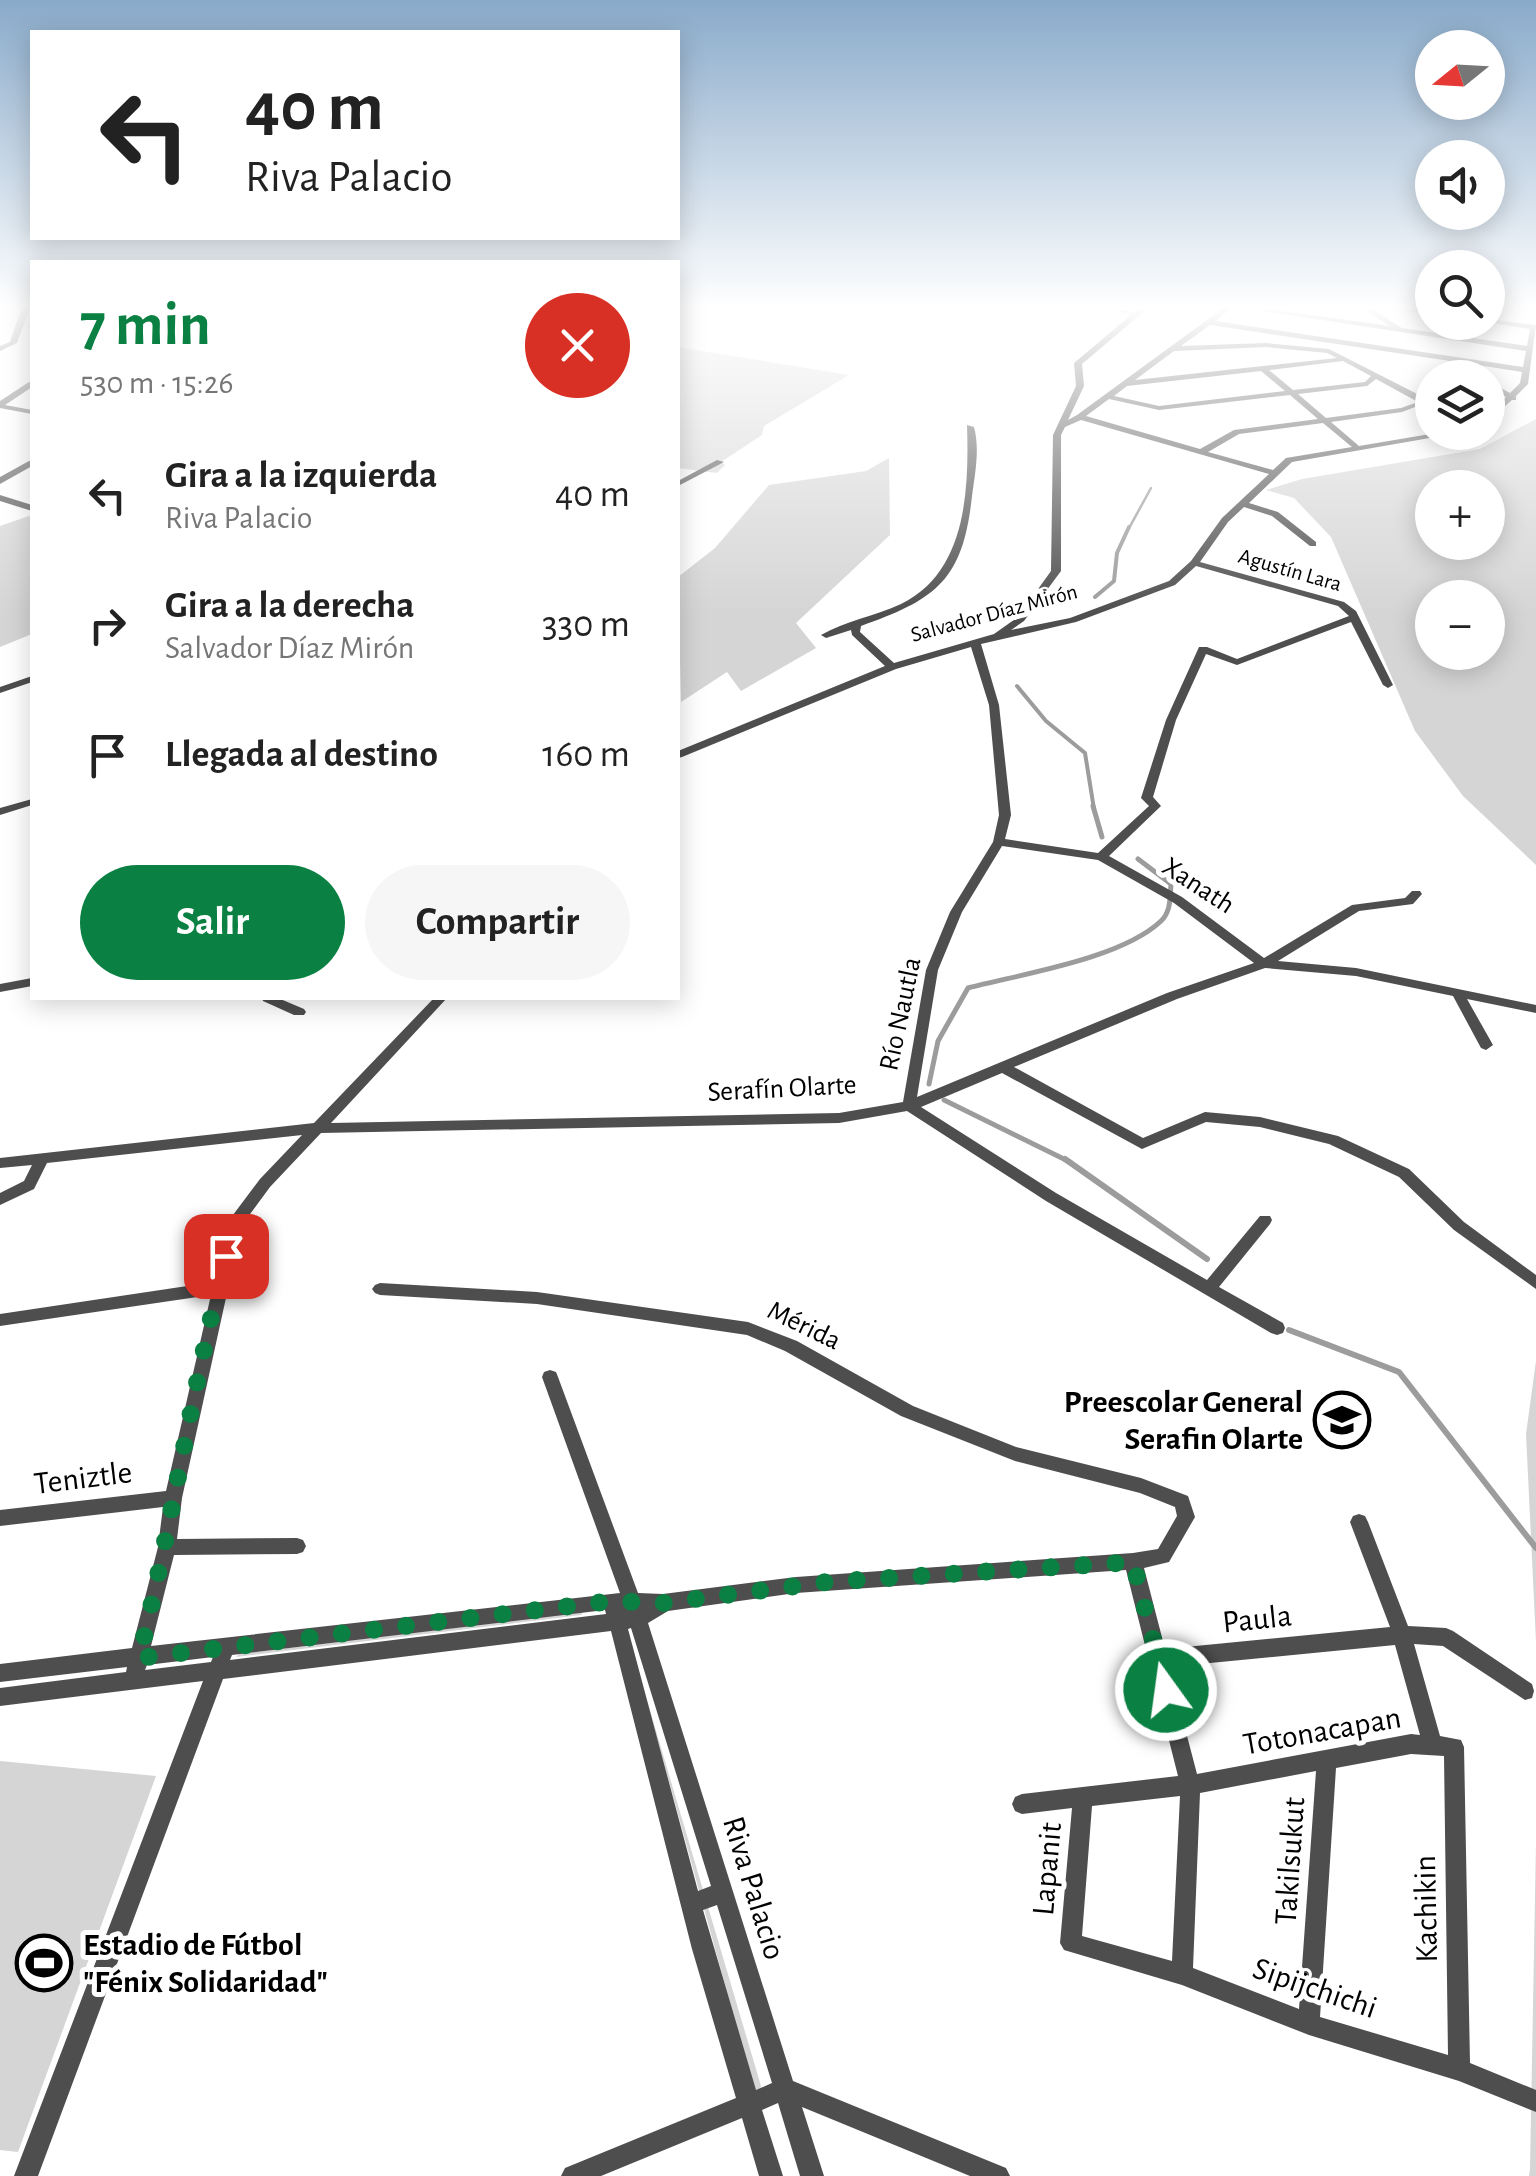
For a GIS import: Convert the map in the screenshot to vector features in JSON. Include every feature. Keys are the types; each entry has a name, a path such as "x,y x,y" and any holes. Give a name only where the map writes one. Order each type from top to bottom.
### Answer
{"street":[{"path":"998,636 1021,619 1056,571 1061,426 1068,411"},
{"path":"1061,426 1088,411"},
{"path":"1313,411 1354,446"},
{"path":"1200,452 1237,432 1372,411"},
{"path":"1080,417 1273,473"},
{"path":"826,634 857,628 927,596 951,569 968,510 970,427"},
{"name":"Salvador Díaz Mirón","path":"680,755 892,666 998,636 1074,620 1172,584 1273,473 1303,455 1415,438"},
{"path":"680,483 720,462"},
{"path":"0,481 30,464"},
{"path":"0,498 30,507"},
{"path":"1244,504 1276,514 1313,544"},
{"name":"Agustín Lara","path":"1194,563 1351,610 1388,685"},
{"path":"999,842 1101,856 1156,806 1147,798 1172,720 1203,649 1238,662 1352,618"},
{"path":"857,628 856,633 892,666"},
{"name":"Río Nautla","path":"975,642 994,705 1004,815 999,842 956,912 932,970 909,1106 1051,1196 1277,1328"},
{"path":"0,690 30,680"},
{"path":"0,809 30,800"},
{"name":"Xanath","path":"1101,856 1178,900 1264,964"},
{"path":"1264,964 1356,908 1410,901 1416,894"},
{"name":"Serafín Olarte","path":"0,1163 315,1128 840,1118 909,1106 1172,996 1264,964 1302,964 1536,1008"},
{"path":"0,988 30,982"},
{"path":"1457,992 1486,1045"},
{"path":"272,1000 299,1012"},
{"path":"134,1678 167,1547 173,1498 235,1223 315,1128 439,1000"},
{"path":"1003,1068 1142,1144 1205,1117 1260,1122 1332,1140 1404,1172 1459,1226 1536,1283"},
{"path":"0,1199 29,1185 42,1157"},
{"path":"1211,1286 1265,1220"},
{"path":"0,1320 218,1288"},
{"name":"Mérida","path":"380,1289 537,1298 748,1329 791,1346 907,1411 1015,1454 1141,1486 1182,1502 1186,1517 1163,1556 1133,1562"},
{"name":"Riva Palacio","path":"550,1376 625,1610 724,1892 812,2176"},
{"name":"Teniztle","path":"0,1518 173,1498"},
{"path":"1360,1522 1443,1745"},
{"path":"167,1547 297,1546"},
{"path":"0,1697 796,1585 1133,1562 1190,1785 1182,1974"},
{"path":"0,1674 226,1646 625,1610"},
{"name":"Riva Palacio","path":"625,1610 692,1904 770,2176"},
{"name":"Paula","path":"1158,1659 1402,1635 1446,1636 1526,1691"},
{"path":"26,2176 226,1646"},
{"name":"Totonacapan","path":"1022,1804 1083,1800 1443,1745"},
{"name":"Kachikin","path":"1443,1745 1459,2070"},
{"name":"Takilsukut","path":"1310,2024 1327,1762"},
{"name":"Lapanit","path":"1071,1943 1083,1800"},
{"path":"692,1904 724,1892"},
{"name":"Sipijchichi","path":"1071,1943 1182,1974 1310,2024 1459,2070 1536,2101"},
{"path":"574,2176 785,2088 998,2176"}],"shaded area":[{"path":"680,411 790,411 764,426 762,435 721,462 725,465 717,473 680,468"},
{"path":"1536,419 1536,865 1463,796 1415,731 1331,537 1294,498 1266,490 1302,479 1474,450 1505,450 1505,436"},
{"path":"889,458 890,535 796,623 816,648 741,691 727,672 681,702 680,575 715,548 769,485 866,471"},
{"path":"30,516 30,635 0,647 0,526"},
{"path":"1536,1361 1536,1642 1526,1434"},
{"path":"583,1612 581,1615 236,1657 239,1654"},
{"path":"641,1680 761,2086 759,2092 754,2090"},
{"name":"Estadio de Fútbol \"Fénix Solidaridad\"","path":"0,1761 156,1776 18,2152 0,2150"},
{"path":"1536,1842 1536,2176 1529,2176 1530,2169"}],"waterway":[{"path":"1128,530 1151,488"},
{"path":"1095,597 1114,581 1117,553 1129,527"},
{"path":"1017,686 1046,721 1085,753 1094,809"},
{"path":"1093,806 1102,837"},
{"path":"929,1084 938,1041 968,988 1096,955 1121,946 1161,921 1168,909 1171,884 1138,859"},
{"path":"944,1100 1068,1161"},
{"path":"1068,1161 1207,1259"},
{"path":"1289,1330 1399,1372 1536,1548"}],"place":[{"name":"Preescolar General Serafin Olarte","path":"1342,1420"},
{"name":"Estadio de Fútbol \"Fénix Solidaridad\"","path":"44,1963"}],"route":[{"path":"226,1256 173,1498 167,1547 139,1658 631,1599 663,1603 918,1574 1133,1562 1166,1690"}]}
